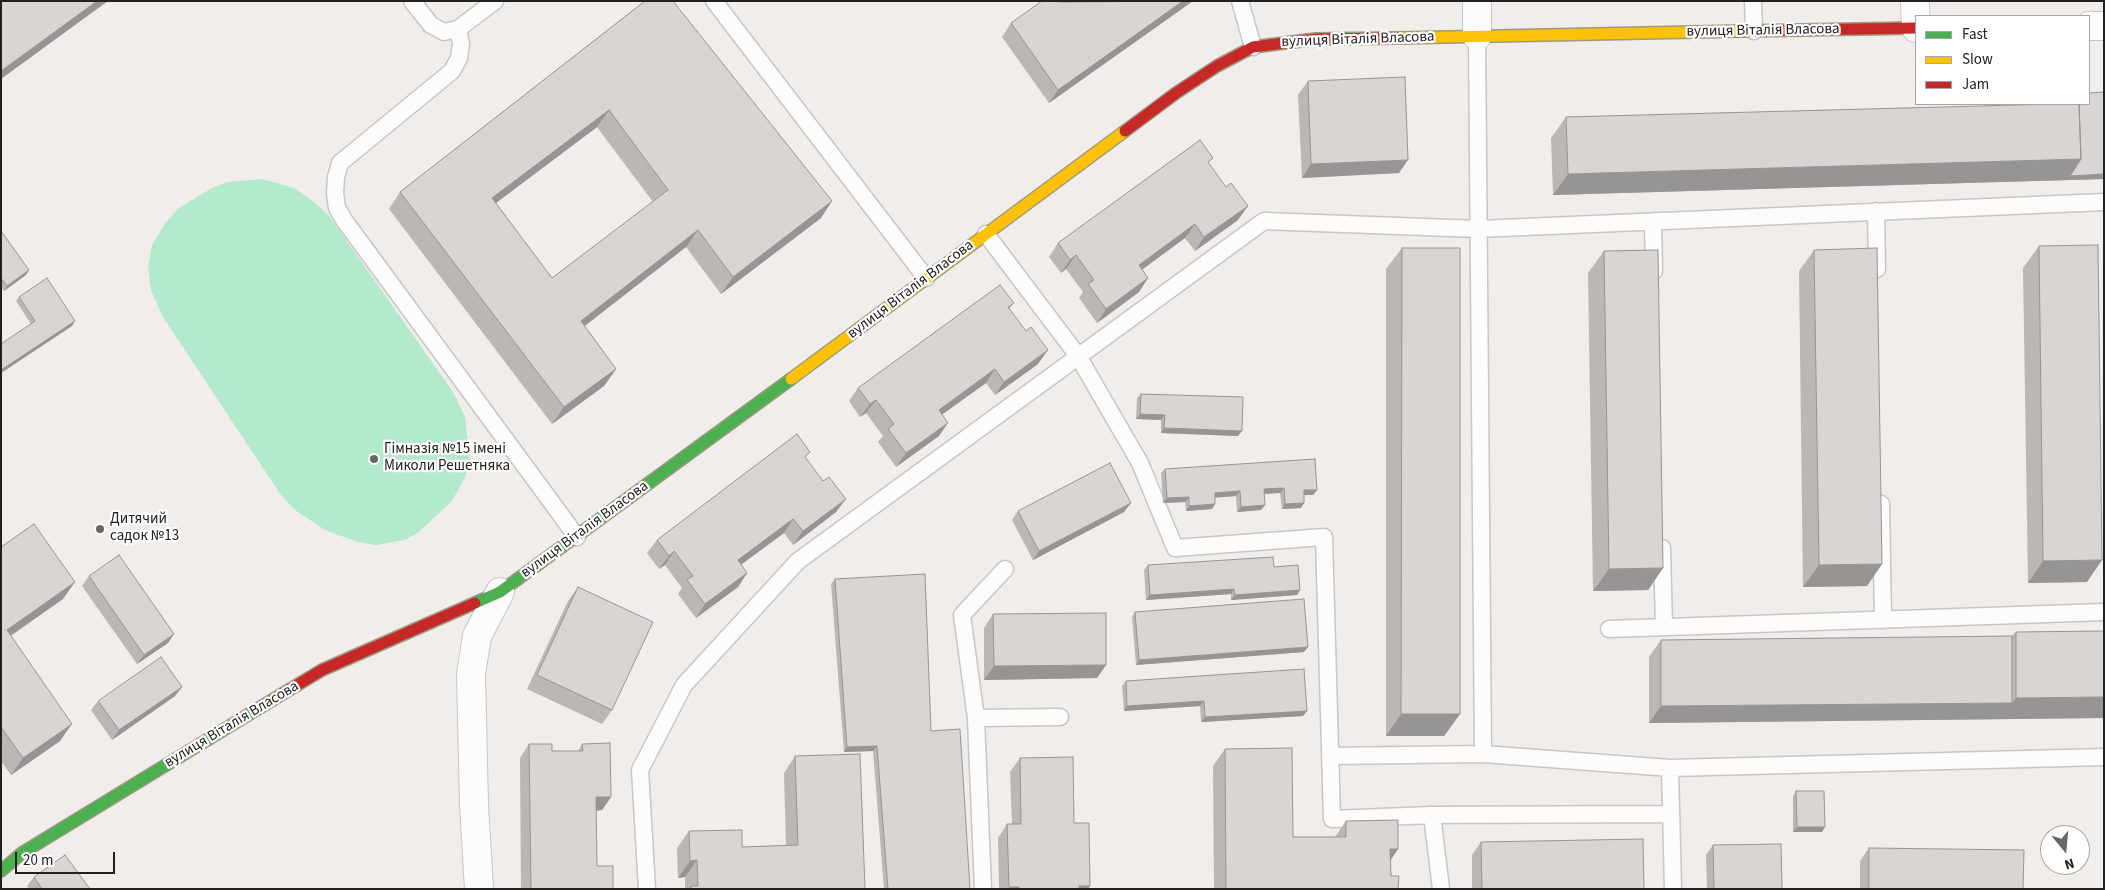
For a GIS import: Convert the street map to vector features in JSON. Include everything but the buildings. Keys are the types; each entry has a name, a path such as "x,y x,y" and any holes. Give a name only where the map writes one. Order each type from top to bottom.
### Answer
{"street":[{"path":"1477,1 1477,36"},
{"path":"1915,1 1916,15"},
{"path":"2090,26 2104,26"},
{"name":"вулиця Віталія Власова","path":"1,871 22,852 322,670 500,592 1176,94 1217,66 1253,47 1316,39 1915,28"},
{"path":"479,889 474,805 471,674 477,636 500,592"}],"lane":[{"path":"412,1 431,25 444,32 458,29 495,1"},
{"path":"714,1 926,278"},
{"path":"1240,1 1253,47"},
{"path":"1753,1 1754,31"},
{"path":"458,29 461,44 459,58 452,71 340,163 336,185 337,208 577,537"},
{"path":"1477,36 1483,754"},
{"path":"647,889 640,770 684,684 798,561 1264,221 1478,228 2104,202"},
{"path":"1876,211 1878,281"},
{"path":"1653,221 1655,290"},
{"path":"986,234 1078,356 1140,463 1175,548 1324,537 1332,819 1432,816 1671,814"},
{"path":"1881,490 1883,620"},
{"path":"1661,528 1664,628"},
{"path":"983,889 976,718 962,615 1005,569"},
{"path":"1609,629 2104,612"},
{"path":"976,718 1060,718"},
{"path":"1330,756 1483,754 1670,768 2104,757"},
{"path":"1670,768 1673,889"},
{"path":"1432,816 1441,889"}],"green space":[{"path":"262,179 294,188 313,201 330,217 453,392 465,417 470,458 466,475 452,501 419,532 405,540 376,545 358,542 325,530 295,510 281,495 163,317 151,290 148,268 152,245 166,222 179,208 212,188 228,182"}],"traffic: fast":[{"path":"475,603 500,592 791,379"},
{"path":"1,871 22,853 274,699"}],"traffic: slow":[{"path":"1398,38 1744,31"},
{"path":"791,379 1125,131"}],"traffic: jam":[{"path":"1744,31 1915,28"},
{"path":"1125,131 1176,93 1217,66 1253,47 1316,39 1398,38"},
{"path":"274,699 322,670 475,603"}],"place":[{"name":"Гімназія №15 імені Миколи Решетняка","path":"374,459"},
{"name":"Дитячий садок №13","path":"100,529"}]}
